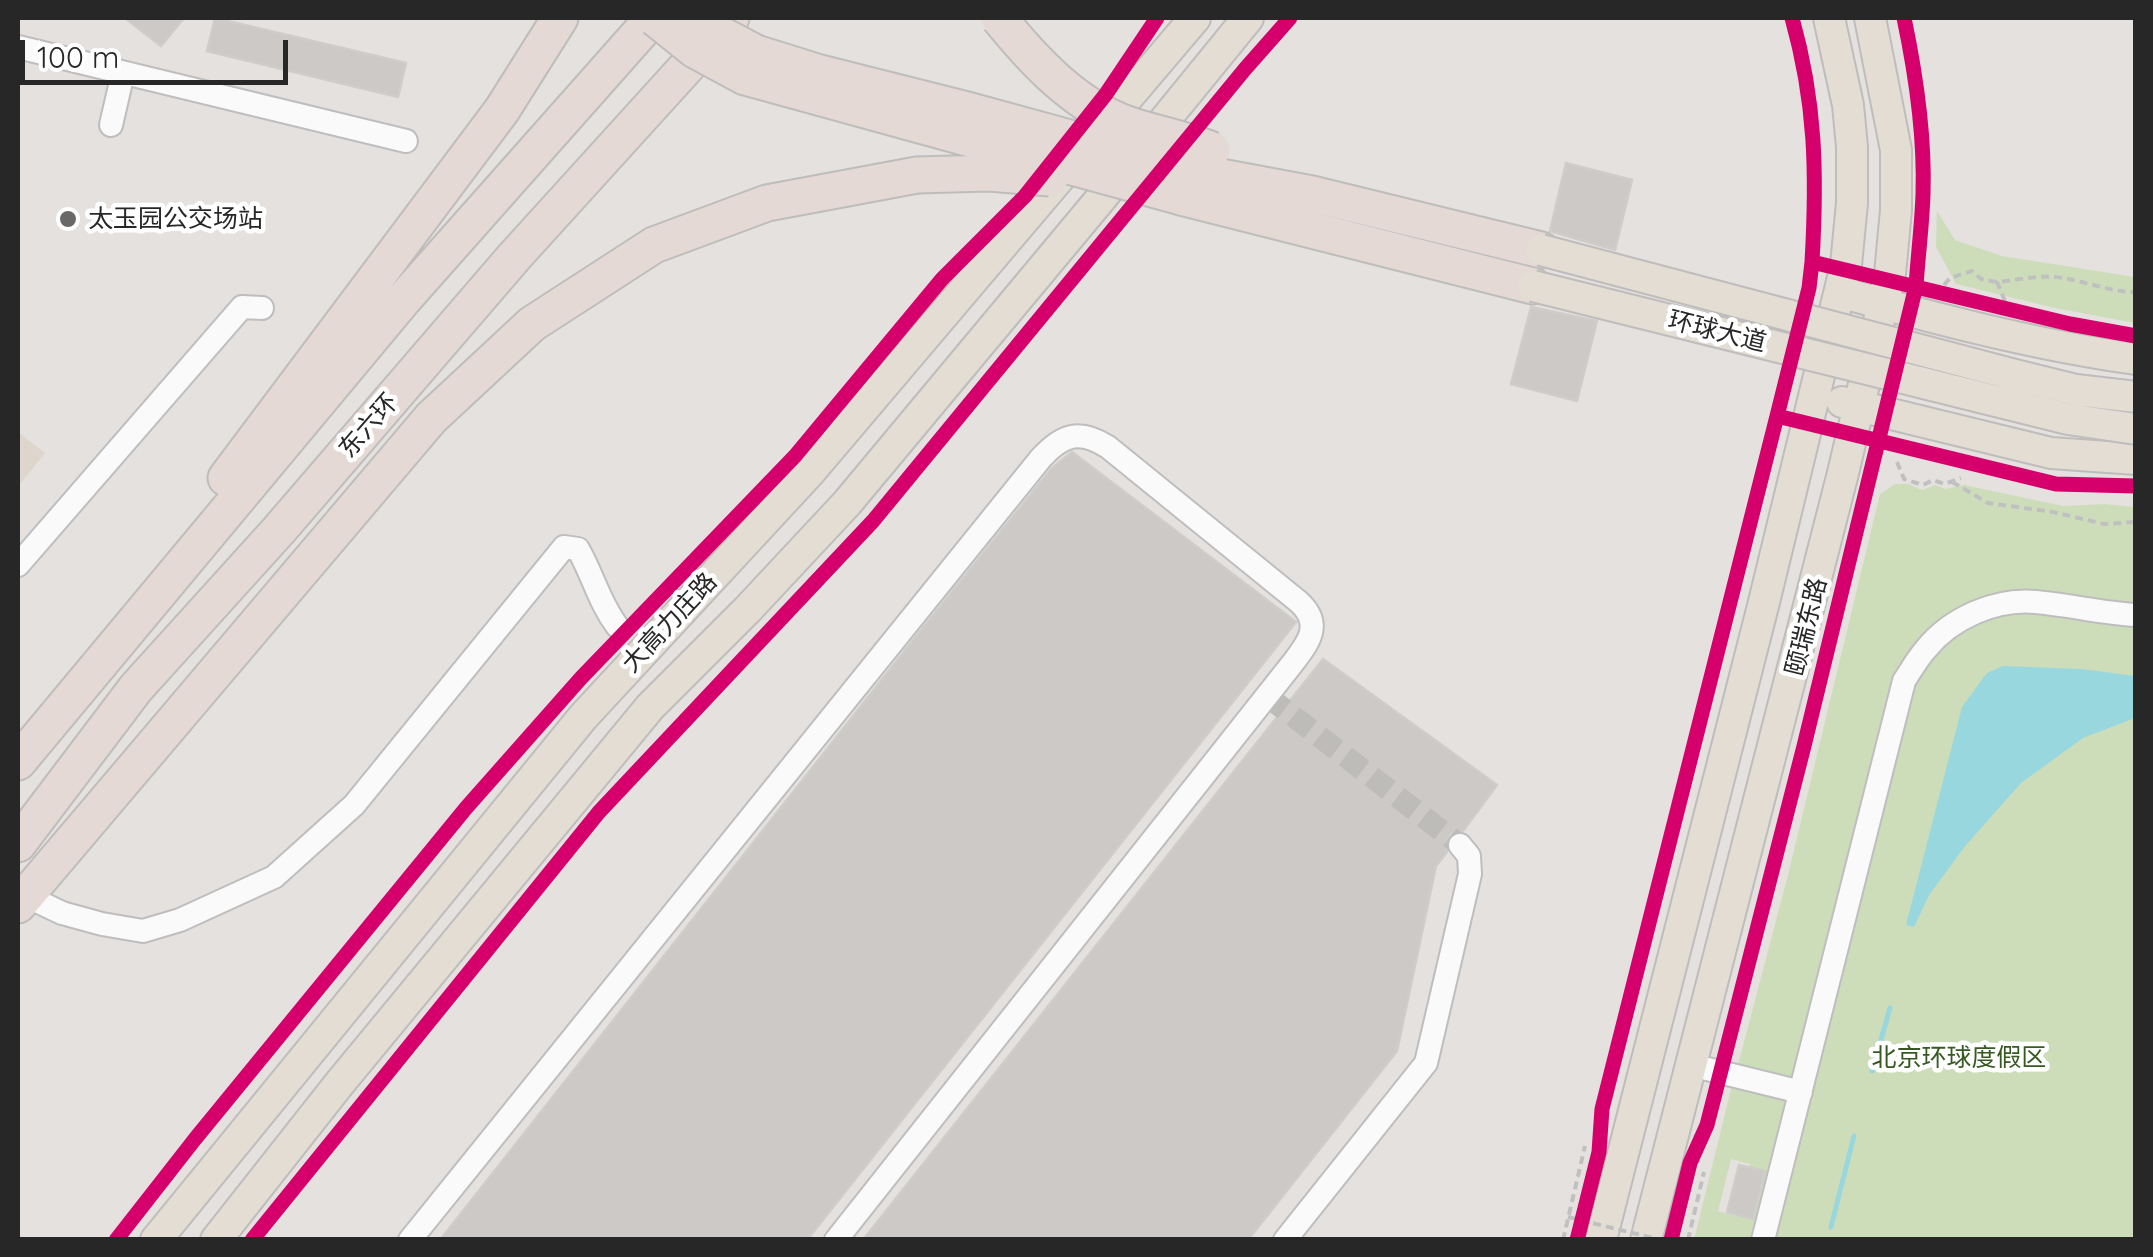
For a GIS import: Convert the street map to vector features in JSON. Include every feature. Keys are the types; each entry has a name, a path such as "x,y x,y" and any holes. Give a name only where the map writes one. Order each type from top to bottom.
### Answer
{"highway":[{"path":"18,759 492,124 560,18"},
{"path":"18,759 402,300 654,18 695,50 745,77 1312,194 1542,250"},
{"path":"693,18 756,54 1196,173 1532,286"},
{"name":"东六环","path":"18,844 136,688 280,530 514,257 731,18"},
{"path":"999,18 1026,52 1085,103 1126,124 1194,142 1196,173"},
{"path":"29,904 431,418 532,324 654,245 767,203 916,176 1196,173"}],"main road":[{"name":"大高力庄路","path":"156,1240 583,717 810,473 1196,18"},
{"name":"大高力庄路","path":"216,1240 650,708 847,503 1248,18"},
{"name":"颐瑞东路","path":"1600,1240 1846,264 1852,147 1848,105 1829,18"},
{"name":"颐瑞东路","path":"1646,1240 1890,274 1896,150 1870,18"},
{"name":"环球大道","path":"1542,250 2015,375 2076,390 2136,397"},
{"name":"环球大道","path":"1532,286 2053,416 2136,429"},
{"path":"1840,292 2074,350 2136,360"},
{"path":"1815,395 2051,452 2136,460"}],"street":[{"path":"18,47 406,140"},
{"path":"111,125 123,73"},
{"path":"18,565 242,308 262,308"},
{"path":"410,1240 1042,458 1064,439 1091,438 1108,447 1298,602 1310,615 1312,629 1296,659 836,1240"},
{"path":"29,904 144,931 180,920 274,878 354,805 564,547 578,549 592,574 596,592 617,626"},
{"path":"1763,1240 1904,681 1944,630 1964,617 1998,605 2032,601 2136,614"},
{"path":"1284,1240 1426,1063 1470,874 1469,856 1460,845"},
{"path":"1691,1065 1801,1092"}],"path":[{"path":"1936,287 1972,271 1981,279 1998,282 2058,277 2136,292"},
{"path":"1998,282 2006,306"},
{"path":"1936,287 1960,297"},
{"path":"1958,461 1976,466"},
{"path":"1897,462 1904,478 1922,484 1933,480 1946,484 1962,478"},
{"path":"1952,482 1988,503 2104,524 2136,522"},
{"path":"1563,1240 1592,1142"},
{"path":"1576,1240 1598,1152 1592,1142"},
{"path":"1671,1240 1697,1168"},
{"path":"1688,1240 1697,1168"},
{"path":"1568,1217 1661,1240"}],"shaded area":[{"path":"18,432 45,453 18,487"}],"green space":[{"path":"1937,211 1955,240 2002,256 2135,277 2135,323 1956,284 1936,247"},
{"name":"北京环球度假区","path":"1895,484 1922,490 1935,485 1945,489 1964,485 2063,506 2135,507 2135,1239 1694,1240 1732,1085 1767,1097 1773,1072 1738,1065 1880,494","holes":["1731,1159 1750,1164 1736,1216 1718,1211"]}],"water":[{"path":"2003,666 2135,676 2135,718 2083,738 2021,783 1966,845 1929,895 1914,927 1906,925 1962,707 1987,673"}],"building":[{"path":"125,18 184,18 161,46"},
{"path":"215,18 406,63 398,97 207,51"},
{"path":"1566,163 1632,180 1615,250 1550,231"},
{"path":"1531,307 1597,321 1577,401 1511,384"},
{"path":"1072,452 1296,622 807,1240 440,1240 913,640 1052,468"},
{"path":"1323,659 1497,785 1463,831 1450,834 1447,852 1436,866 1397,1051 1248,1240 863,1240"},
{"path":"1739,1165 1765,1171 1753,1219 1727,1212"}],"waterway":[{"path":"1872,1071 1890,1008"},
{"path":"1831,1227 1854,1136"}],"tunnel":[{"path":"1267,696 1460,845"}],"cycle path":[{"path":"116,1240 466,808 581,678 795,456 942,279 1025,196 1106,94 1157,18"},
{"path":"252,1240 599,812 873,521 1290,18"},
{"path":"1792,18 1806,80 1813,139 1812,262"},
{"path":"1671,1240 1690,1163 1707,1125 1916,286 1923,150 1904,18"},
{"path":"2136,336 1812,262 1777,416 2056,484 2136,486"},
{"path":"1577,1240 1599,1152 1602,1109 1777,416"}],"place":[{"name":"太玉园公交场站","path":"68,219"}]}
